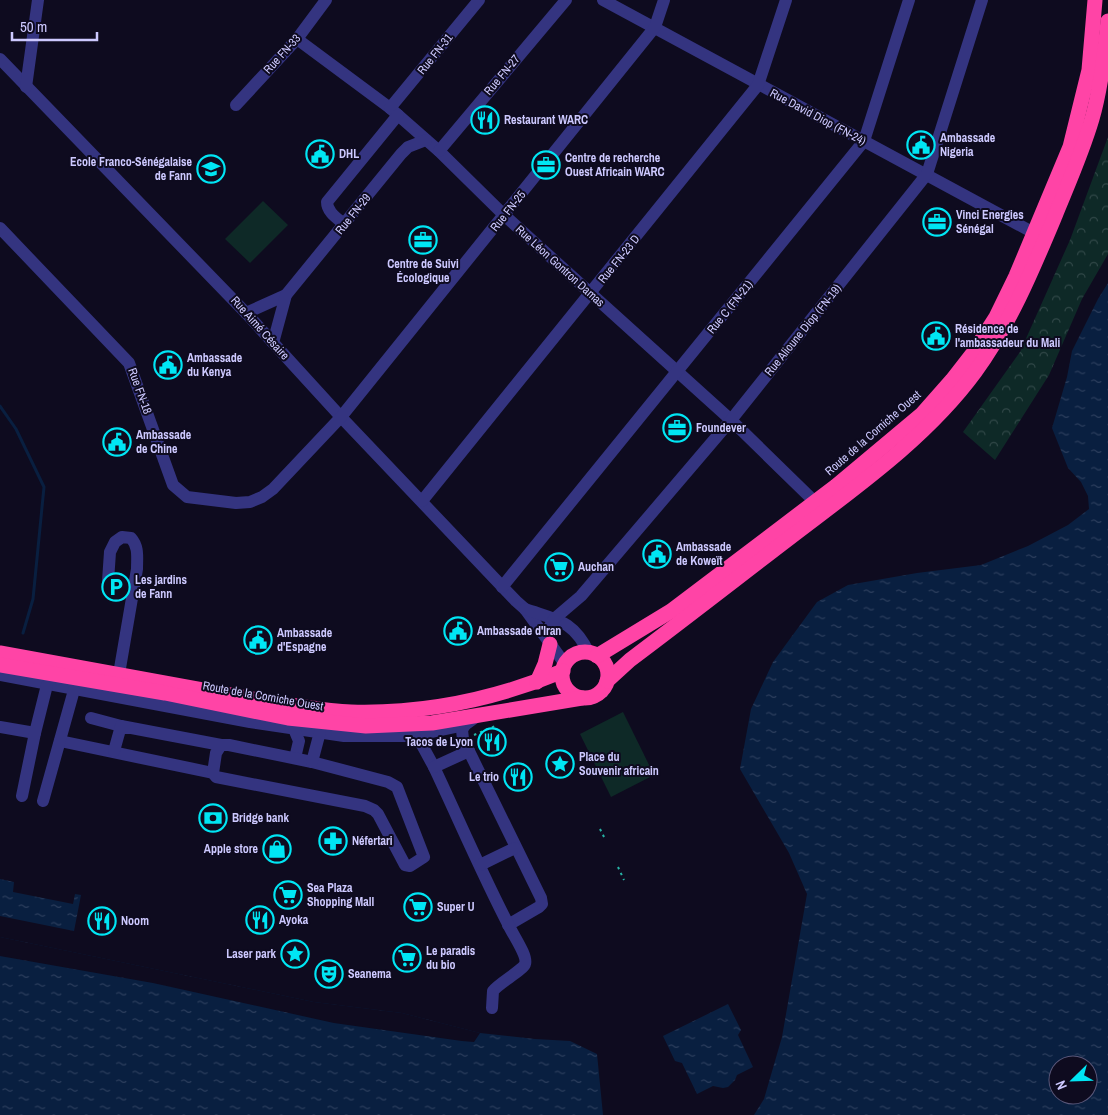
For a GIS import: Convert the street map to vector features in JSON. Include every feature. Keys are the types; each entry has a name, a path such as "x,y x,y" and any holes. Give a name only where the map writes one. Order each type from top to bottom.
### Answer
{"highway":[{"name":"Route de la Corniche Ouest","path":"593,655 671,611 815,502 922,414 973,353 996,317 1016,276 1070,147 1090,61 1096,0"},
{"path":"607,681 606,667 593,655 575,655 564,668 562,678 564,686 575,696 582,698 595,696 607,681 630,660 900,451 929,423 974,374 1010,316 1027,283 1078,161 1098,93 1106,48 1108,21"},
{"path":"536,682 544,664 547,639"},
{"name":"Route de la Corniche Ouest","path":"0,653 276,703 351,712 383,712 433,707 479,699 536,682 564,668"},
{"name":"Route de la Corniche Ouest","path":"0,665 165,693 314,722 375,726 432,722 478,716 582,698"}],"street":[{"path":"26,87 38,0"},
{"name":"Rue FN-33","path":"236,105 297,39 326,0"},
{"name":"Rue FN-31","path":"344,224 330,212 327,202 479,0"},
{"name":"Rue FN-27","path":"439,151 566,0"},
{"name":"Rue David Diop (FN-24)","path":"603,0 1034,233"},
{"name":"Rue FN-25","path":"341,417 655,27 664,0"},
{"name":"Rue FN-23 D","path":"422,502 758,85 786,0"},
{"name":"Rue C (FN-21)","path":"502,587 864,141 909,0"},
{"name":"Rue Alioune Diop (FN-19)","path":"554,619 581,596 731,420 927,174 982,0"},
{"name":"Rue Léon Gontron Damas","path":"297,39 394,112 439,151 504,215 731,420 815,502"},
{"name":"Rue Aimé Césaire","path":"0,59 246,313 341,417 520,605 547,639 564,668"},
{"name":"Rue FN-29","path":"286,295 408,147 426,140"},
{"name":"Rue FN-18","path":"0,228 129,363 170,479 173,485 187,497 243,503 262,497 341,417"},
{"path":"246,313 286,295"},
{"path":"273,343 286,295"},
{"path":"119,674 132,593"},
{"path":"520,605 568,624 593,655"},
{"path":"547,639 554,619"},
{"path":"0,676 294,729 344,736 414,736 465,725 478,716"},
{"path":"22,796 47,684"},
{"path":"43,801 74,690"},
{"path":"60,741 213,773 216,777 365,806 374,810 381,820 405,865 410,866 424,856 400,796 393,784 295,758 121,726 90,718"},
{"path":"465,725 462,734 469,751 541,898 542,904 539,907 508,925"},
{"path":"114,751 121,726"},
{"path":"0,728 35,733"},
{"path":"294,729 300,741 295,758"},
{"path":"312,762 320,732"},
{"path":"414,736 422,745 434,767 508,925 525,957 526,963 523,968 509,976 493,991 492,1008"},
{"path":"213,773 216,753 221,745"},
{"path":"434,767 469,751"},
{"path":"480,865 515,848"}],"path":[{"path":"600,829 605,839"},
{"path":"618,867 624,880"}],"green space":[{"path":"1108,137 1108,254 1082,299 1049,375 995,460 963,432 1020,352 1070,240"},
{"path":"263,201 288,225 250,263 225,239"},
{"path":"623,712 654,775 611,797 580,734"}],"water":[{"path":"1108,283 1108,1115 754,1115 764,1099 782,1037 807,894 789,853 740,769 751,709 773,662 817,602 848,585 917,573 981,565 1028,546 1068,525 1089,509 1088,496 1081,482 1068,468 1052,428 1067,377 1072,351"},
{"path":"0,879 14,882 13,892 73,904 75,894 81,895 74,931 0,916"},
{"path":"0,937 314,1002 402,1013 480,1033 570,1041 597,1054 603,1115 0,1115"},
{"path":"728,1004 741,1030 738,1035 753,1067 737,1075 728,1087 713,1086 697,1094 682,1063 675,1061 663,1036"}],"pier":[{"path":"0,937 314,1002 402,1013 480,1033 474,1042 334,1023 153,983 0,956"}],"waterway":[{"path":"0,406 16,429 44,487 33,599 23,633"}],"place":[{"name":"Restaurant WARC","path":"485,120"},
{"name":"Ambassade Nigeria","path":"921,145"},
{"name":"DHL","path":"320,154"},
{"name":"Centre de recherche Ouest Africain WARC","path":"546,165"},
{"name":"Ecole Franco-Sénégalaise de Fann","path":"211,169"},
{"name":"Vinci Energies Sénégal","path":"937,222"},
{"name":"Centre de Suivi Écologique","path":"423,240"},
{"name":"Résidence de l'ambassadeur du Mali","path":"936,336"},
{"name":"Ambassade du Kenya","path":"168,365"},
{"name":"Foundever","path":"677,428"},
{"name":"Ambassade de Chine","path":"117,442"},
{"name":"Ambassade de Koweït","path":"657,554"},
{"name":"Auchan","path":"559,567"},
{"name":"Les jardins de Fann","path":"116,587"},
{"name":"Ambassade d'Iran","path":"458,631"},
{"name":"Ambassade d'Espagne","path":"258,640"},
{"name":"Tacos de Lyon","path":"492,742"},
{"name":"Place du Souvenir africain","path":"560,764"},
{"name":"Le trio","path":"518,777"},
{"name":"Bridge bank","path":"213,818"},
{"name":"Néfertari","path":"333,841"},
{"name":"Apple store","path":"277,849"},
{"name":"Sea Plaza Shopping Mall","path":"288,895"},
{"name":"Super U","path":"418,907"},
{"name":"Ayoka","path":"260,920"},
{"name":"Noom","path":"102,921"},
{"name":"Laser park","path":"295,954"},
{"name":"Le paradis du bio","path":"407,958"},
{"name":"Seanema","path":"329,974"}]}
